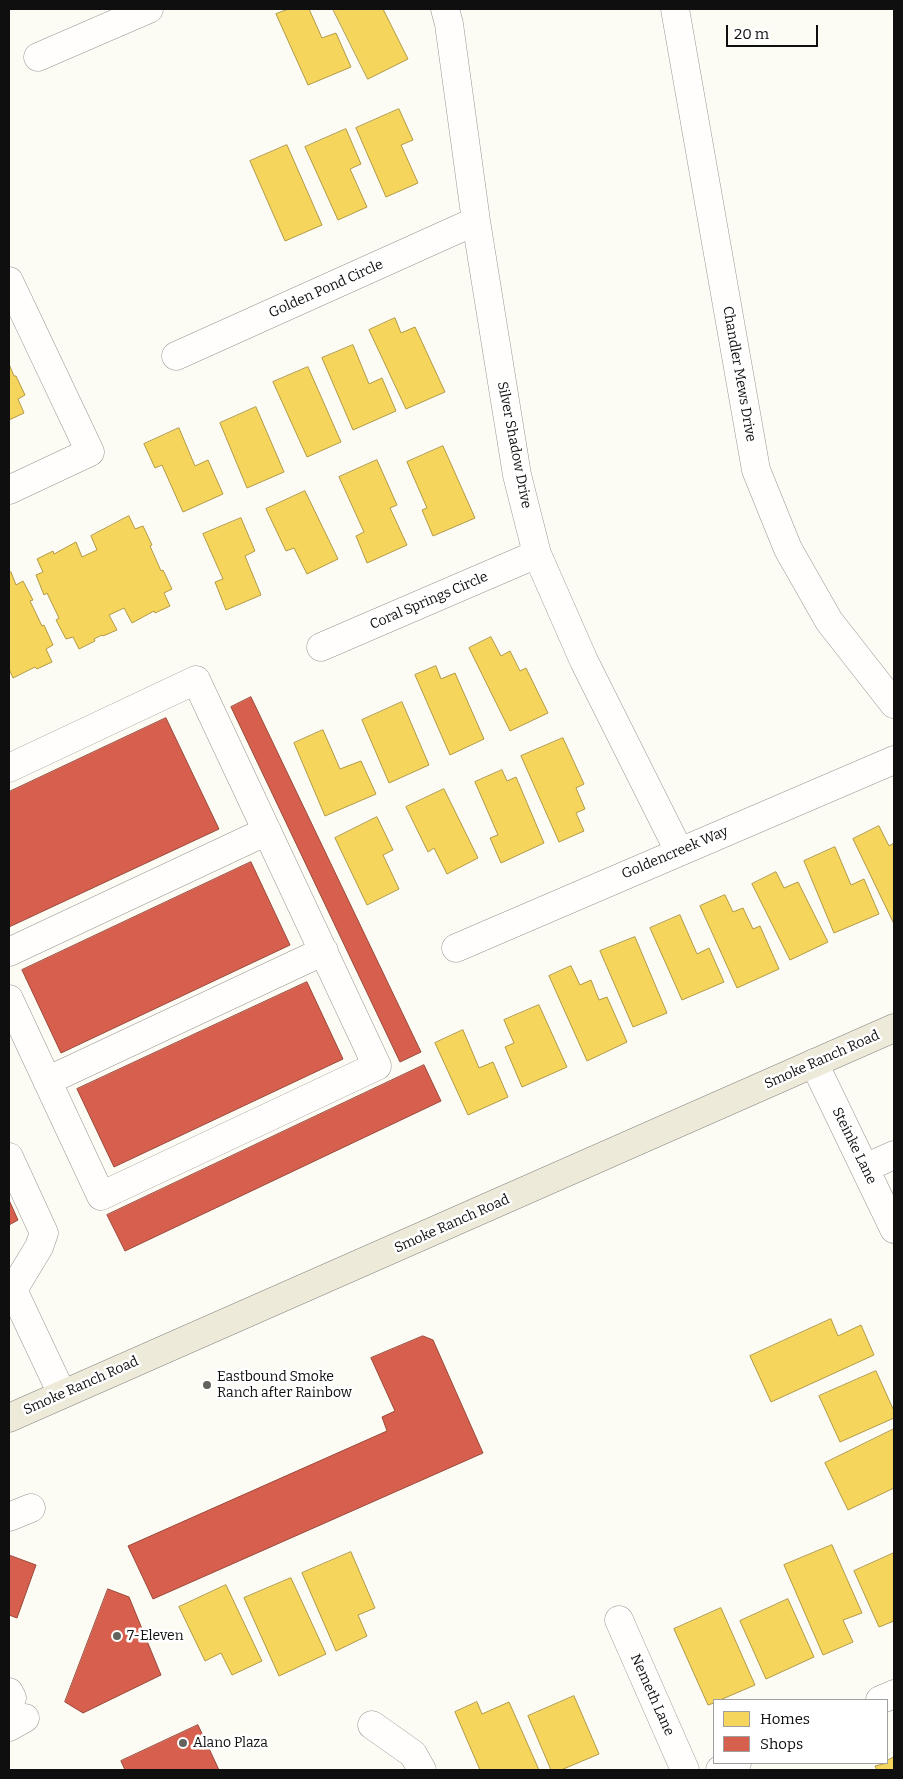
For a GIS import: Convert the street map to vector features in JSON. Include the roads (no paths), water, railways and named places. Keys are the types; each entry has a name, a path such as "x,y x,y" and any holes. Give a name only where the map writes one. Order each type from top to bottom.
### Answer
{"main road":[{"name":"Smoke Ranch Road","path":"9,1418 894,1028"}],"street":[{"path":"38,57 149,9"},
{"name":"Silver Shadow Drive","path":"445,9 449,24 476,221 517,475 538,554 584,661 679,851"},
{"name":"Chandler Mews Drive","path":"676,9 756,470 788,549 829,621 894,704"},
{"name":"Golden Pond Circle","path":"176,356 476,221"},
{"path":"9,281 90,452 9,490"},
{"name":"Coral Springs Circle","path":"321,647 538,554"},
{"path":"9,768 196,680 377,1066 101,1196 9,1000"},
{"name":"Goldencreek Way","path":"456,948 894,760"},
{"path":"9,952 267,831"},
{"path":"47,1081 324,951"},
{"name":"Steinke Lane","path":"814,1064 894,1229"},
{"path":"865,1168 894,1155"},
{"path":"9,1157 44,1233 39,1247 12,1297 62,1394"},
{"name":"Nemeth Lane","path":"619,1620 685,1770"},
{"path":"882,1699 894,1694"},
{"path":"372,1725 413,1754 422,1770"},
{"path":"720,1770 735,1764"}],"place":[{"name":"Eastbound Smoke Ranch after Rainbow","path":"207,1385"},
{"name":"7-Eleven","path":"117,1636"},
{"name":"Alano Plaza","path":"183,1743"}]}
